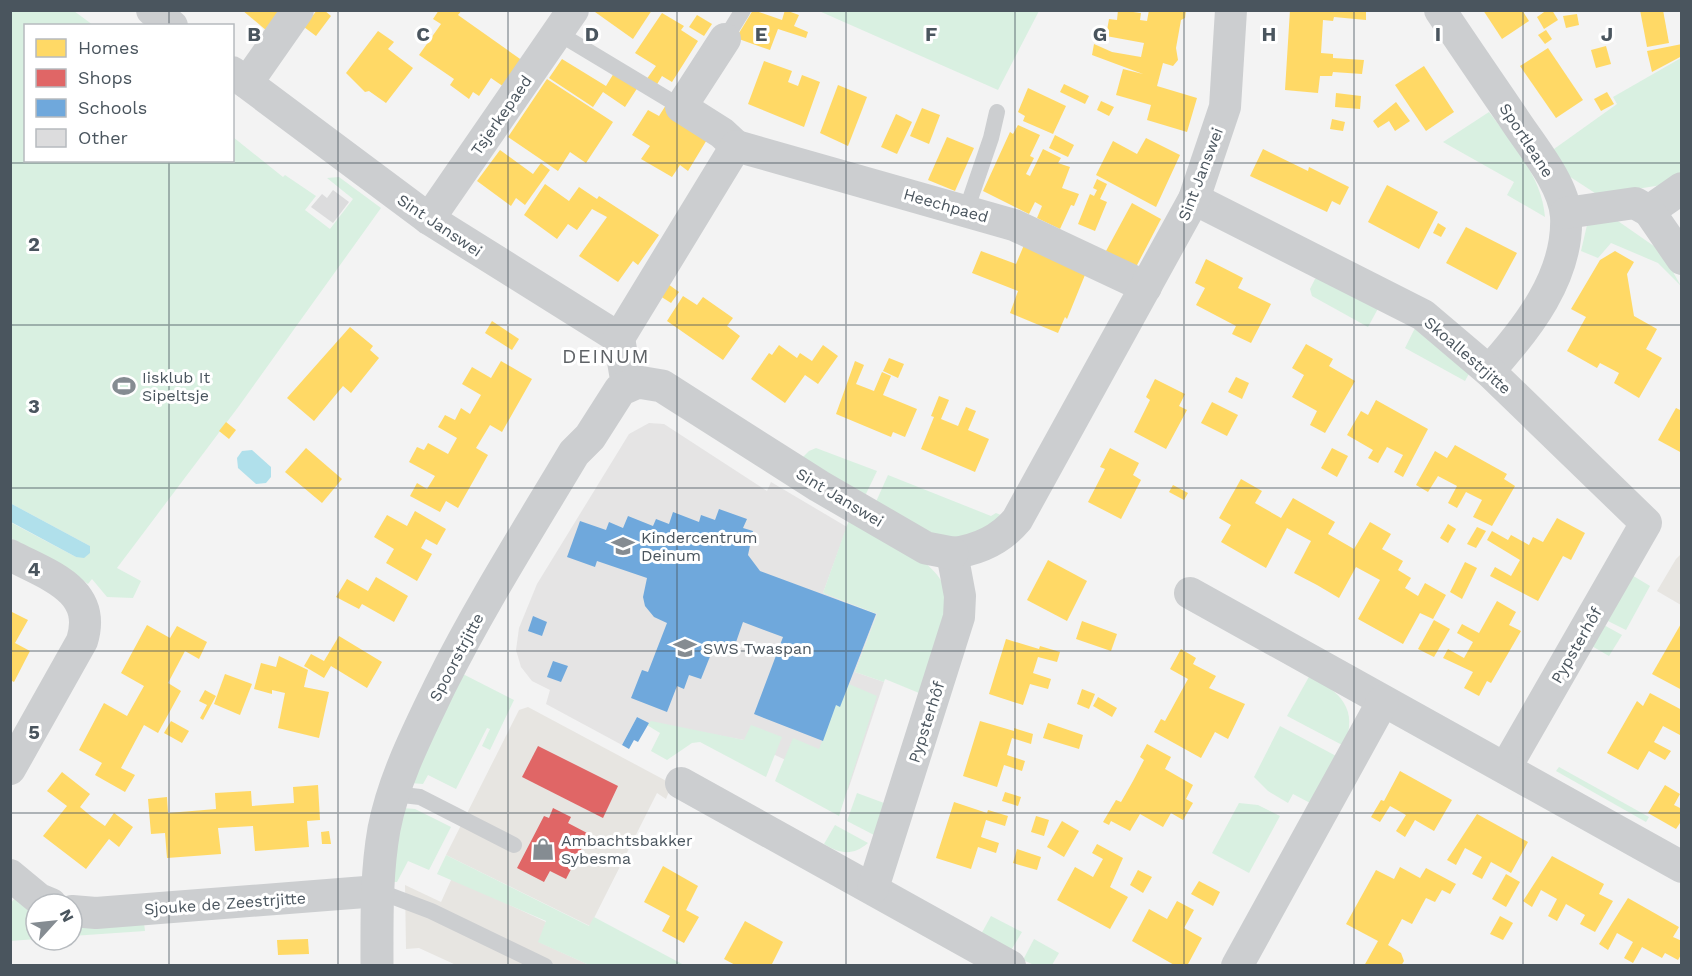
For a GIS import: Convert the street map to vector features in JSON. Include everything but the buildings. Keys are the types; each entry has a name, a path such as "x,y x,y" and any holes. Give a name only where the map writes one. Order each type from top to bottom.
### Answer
{"street":[{"path":"152,10 170,24"},
{"path":"240,77 298,10"},
{"name":"Sint Janswei","path":"627,385 651,384 674,391 819,486 926,548 952,553 971,551 988,544 1017,520 1194,199 1225,107 1231,10"},
{"name":"Sportleane","path":"1440,10 1549,172 1566,213 1564,244 1554,276 1529,326 1489,371"},
{"name":"Tsjerkepaed","path":"429,219 565,22"},
{"path":"681,107 725,39"},
{"name":"Sint Janswei","path":"240,77 429,219 620,339"},
{"name":"Heechpaed","path":"681,107 722,133 736,146 1014,225 1146,287"},
{"path":"627,385 620,339 736,146"},
{"path":"1649,211 1682,188"},
{"name":"Skoallestrjitte","path":"1194,199 1423,315 1489,371 1646,523"},
{"path":"1566,213 1635,203 1649,211 1682,259"},
{"name":"Spoorstrjitte","path":"377,966 378,891 384,828 417,730 451,662 574,453 590,437 620,390 627,385"},
{"name":"Pypsterhôf","path":"1506,767 1646,523"},
{"name":"Pypsterhôf","path":"873,888 959,617 960,597 952,553"},
{"path":"10,555 68,586 83,606 87,626 82,641 10,769"},
{"path":"1190,593 1682,867"},
{"path":"1237,966 1383,701"},
{"path":"681,783 1010,966"},
{"path":"10,875 31,892"},
{"name":"Sjouke de Zeestrjitte","path":"84,912 96,913 378,891"}],"lane":[{"path":"725,39 743,10"},
{"path":"565,22 681,107"},
{"path":"966,211 991,138 997,112"},
{"path":"394,794 420,797 514,845"},
{"path":"378,891 416,905 545,966"}],"shaded area":[{"path":"649,423 664,424 767,491 771,482 847,527 823,593 877,614 855,672 884,682 848,790 744,740 649,723 637,717 622,745 546,704 550,690 532,681 521,667 516,650 519,628 537,584 629,434"},
{"path":"1681,554 1681,605 1657,591"},
{"path":"528,707 672,784 666,799 657,793 590,926 446,855 519,710"},
{"path":"452,878 546,922 539,942 589,965 456,965 419,948 406,949 405,885 441,902"}],"green space":[{"name":"Iisklub It Sipeltsje","path":"11,11 74,11 92,24 24,24 24,162 234,162 234,138 283,177 285,175 316,196 305,210 330,229 353,199 327,178 339,177 381,208 239,406 117,568 141,581 133,598 107,597 92,579 88,584 67,569 11,538 10,522 76,557 90,546 10,503"},
{"path":"819,11 1039,11 998,90"},
{"path":"1681,58 1681,172 1662,185 1598,195 1555,167 1547,154 1617,104 1613,97"},
{"path":"1489,112 1532,174 1543,202 1545,217 1507,195 1514,182 1443,142"},
{"path":"1615,219 1661,251 1681,286 1658,263 1611,243 1598,258 1581,251 1587,225"},
{"path":"1326,275 1381,303 1368,327 1312,296 1310,289 1315,279"},
{"path":"1416,326 1471,370 1465,381 1405,348"},
{"path":"816,448 877,471 864,498 801,459"},
{"path":"888,475 991,516 996,513 1006,517 980,535 942,538 875,504"},
{"path":"849,520 891,541 921,560 942,582 946,594 944,616 919,693 885,679 884,682 855,672 877,614 823,593"},
{"path":"1630,574 1650,586 1626,630 1604,619"},
{"path":"1602,624 1622,635 1609,656 1590,645"},
{"path":"457,671 514,700 490,750 482,746 490,729 487,728 456,789 428,775 423,784 410,783"},
{"path":"1310,675 1330,688 1344,703 1349,721 1344,746 1287,716"},
{"path":"849,684 877,696 839,816 775,781 793,738 819,749 836,705 840,706"},
{"path":"651,721 744,740 751,725 782,737 766,777 700,742 692,743 667,760 651,751 660,733 647,725"},
{"path":"1280,726 1338,757 1312,804 1293,794 1288,803 1268,791 1254,777"},
{"path":"1559,767 1649,817 1646,822 1556,771"},
{"path":"857,793 884,803 874,835 847,821"},
{"path":"1239,803 1258,805 1280,816 1249,873 1212,853"},
{"path":"402,808 415,809 451,827 429,870 408,861 397,882 390,882"},
{"path":"835,825 868,843 852,852 841,852 824,844"},
{"path":"446,855 589,926 594,917 684,965 589,965 538,942 546,921 437,874"},
{"path":"15,898 24,904 24,940 11,941 11,903"},
{"path":"991,916 1022,932 1010,952 980,936"},
{"path":"144,923 145,931 84,935 84,925"},
{"path":"1034,939 1059,953 1052,965 1034,965 1023,960"}],"water":[{"path":"252,450 271,467 271,477 266,483 256,484 238,468 237,458 242,451"},
{"path":"10,503 90,546 90,553 84,558 76,557 11,522"}],"place":[{"name":"Iisklub It Sipeltsje","path":"124,386"},
{"name":"Kindercentrum Deinum","path":"623,546"},
{"name":"SWS Twaspan","path":"685,648"},
{"name":"Ambachtsbakker Sybesma","path":"543,849"}],"district":[{"name":"DEINUM","path":"606,356"}]}
